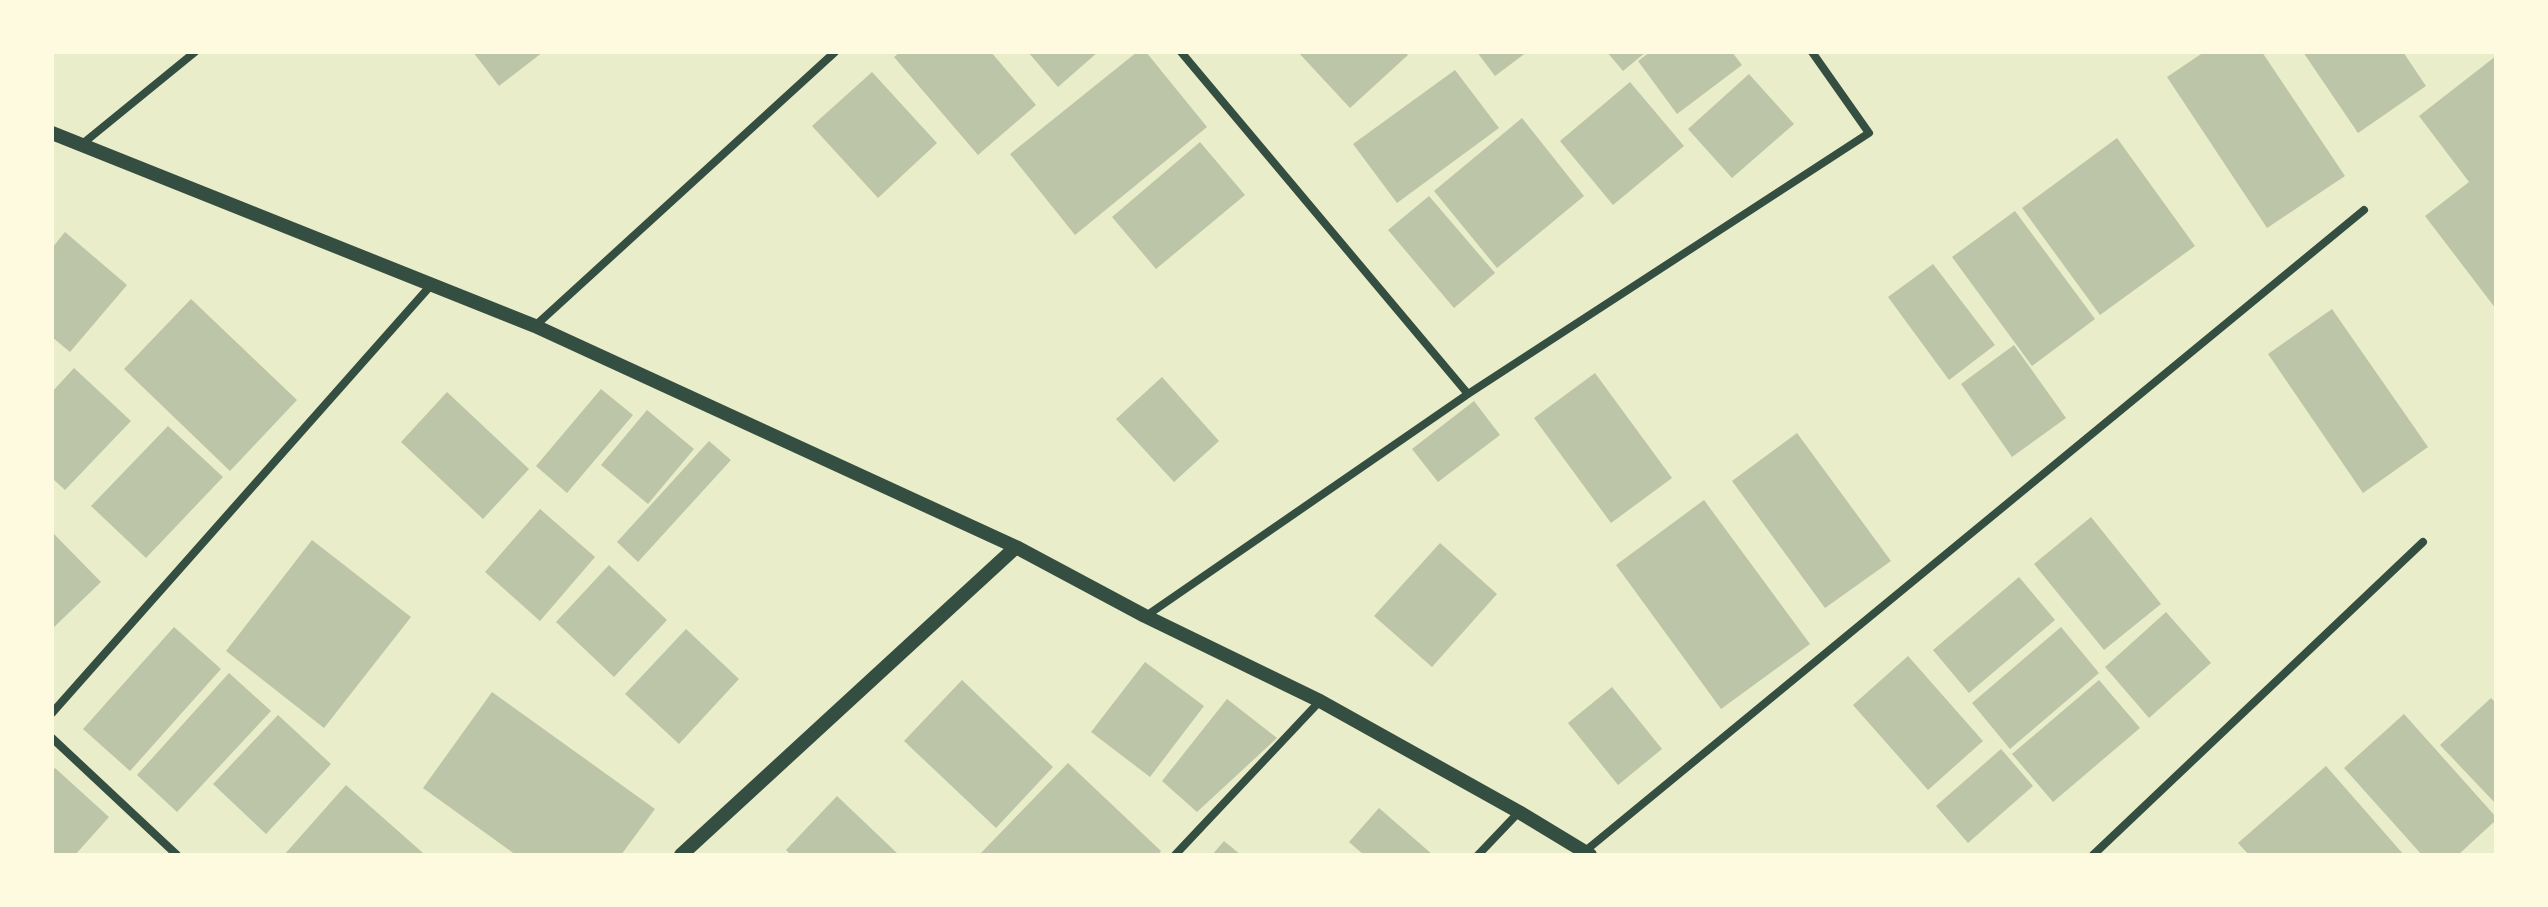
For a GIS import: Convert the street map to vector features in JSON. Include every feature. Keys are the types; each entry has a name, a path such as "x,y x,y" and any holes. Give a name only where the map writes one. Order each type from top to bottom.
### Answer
{"street":[{"path":"81,145 195,52"},
{"path":"535,326 835,52"},
{"path":"1181,52 1468,394"},
{"path":"1145,616 1468,394 1869,133 1812,52"},
{"path":"52,133 535,326 1016,547 1145,616 1320,701 1587,853 2364,210"},
{"path":"52,713 432,284"},
{"path":"2093,855 2423,542"},
{"path":"681,855 1016,547"},
{"path":"1175,855 1320,701"},
{"path":"52,738 177,855"},
{"path":"1478,855 1519,812"}],"building":[{"path":"473,52 543,52 499,86"},
{"path":"900,52 991,52 1036,105 978,155 894,57"},
{"path":"1028,52 1098,52 1058,87"},
{"path":"1137,52 1146,52 1207,127 1075,235 1010,154"},
{"path":"1298,52 1405,52 1408,55 1350,108"},
{"path":"1477,52 1527,52 1495,76"},
{"path":"1607,52 1646,52 1623,71"},
{"path":"1650,52 1732,52 1742,65 1677,114 1638,61"},
{"path":"2204,52 2262,52 2345,176 2267,228 2167,77"},
{"path":"2303,52 2403,52 2426,86 2358,133"},
{"path":"2496,56 2496,309 2425,216 2469,182 2419,116"},
{"path":"1455,70 1499,128 1397,203 1353,144"},
{"path":"872,72 937,143 878,198 812,126"},
{"path":"1749,74 1794,124 1732,178 1688,129"},
{"path":"1630,82 1684,146 1613,205 1560,141"},
{"path":"1522,118 1584,196 1497,268 1434,191"},
{"path":"2117,138 2195,246 2100,315 2022,208"},
{"path":"1200,142 1245,195 1156,269 1112,217"},
{"path":"1429,196 1495,273 1454,308 1388,230"},
{"path":"2015,211 2095,319 2032,366 1952,257"},
{"path":"65,232 127,285 70,352 52,337 52,248"},
{"path":"1933,264 1995,345 1949,380 1888,297"},
{"path":"191,299 297,400 230,471 124,369"},
{"path":"2332,309 2428,447 2363,493 2268,354"},
{"path":"2014,345 2066,418 2012,457 1961,384"},
{"path":"74,368 131,421 65,490 52,478 52,392"},
{"path":"1595,373 1672,478 1611,523 1534,418"},
{"path":"1162,377 1219,441 1174,482 1116,419"},
{"path":"601,389 633,415 567,493 536,466"},
{"path":"447,392 529,469 483,519 401,442"},
{"path":"1474,401 1500,435 1438,482 1412,449"},
{"path":"647,410 694,449 648,504 601,465"},
{"path":"168,426 223,477 146,558 91,506"},
{"path":"1797,433 1891,561 1825,608 1732,481"},
{"path":"709,441 731,460 638,562 617,542"},
{"path":"1704,500 1810,644 1721,709 1616,565"},
{"path":"540,509 595,557 540,621 485,572"},
{"path":"2091,517 2161,604 2104,650 2034,564"},
{"path":"52,532 101,582 52,629"},
{"path":"312,540 411,617 324,728 226,651"},
{"path":"1440,543 1497,594 1432,667 1374,616"},
{"path":"609,565 667,620 614,677 556,622"},
{"path":"2019,577 2055,620 1969,693 1933,650"},
{"path":"2166,612 2211,663 2149,718 2105,667"},
{"path":"174,627 221,669 130,771 83,729"},
{"path":"2061,627 2099,673 2010,749 1972,703"},
{"path":"686,629 739,679 679,744 625,694"},
{"path":"1908,656 1983,741 1928,790 1853,705"},
{"path":"1145,662 1204,706 1150,777 1091,732"},
{"path":"229,673 271,711 177,812 137,775"},
{"path":"962,680 1053,767 996,828 904,741"},
{"path":"2099,680 2140,728 2053,802 2012,754"},
{"path":"1612,687 1662,749 1618,785 1568,723"},
{"path":"492,692 655,809 621,855 516,855 423,788"},
{"path":"2491,698 2496,703 2496,804 2440,745"},
{"path":"1227,699 1277,738 1197,812 1162,781"},
{"path":"2404,714 2496,817 2458,855 2422,855 2344,768"},
{"path":"278,715 331,764 266,834 213,784"},
{"path":"2001,749 2033,786 1968,843 1936,806"},
{"path":"1068,763 1161,851 1158,855 979,855"},
{"path":"2326,766 2404,855 2249,855 2238,843"},
{"path":"55,768 109,817 75,855 52,855 52,771"},
{"path":"346,785 423,853 284,855"},
{"path":"837,796 899,855 791,855 786,850"},
{"path":"1379,808 1433,855 1364,855 1349,842"},
{"path":"1224,841 1241,855 1212,855"}]}
